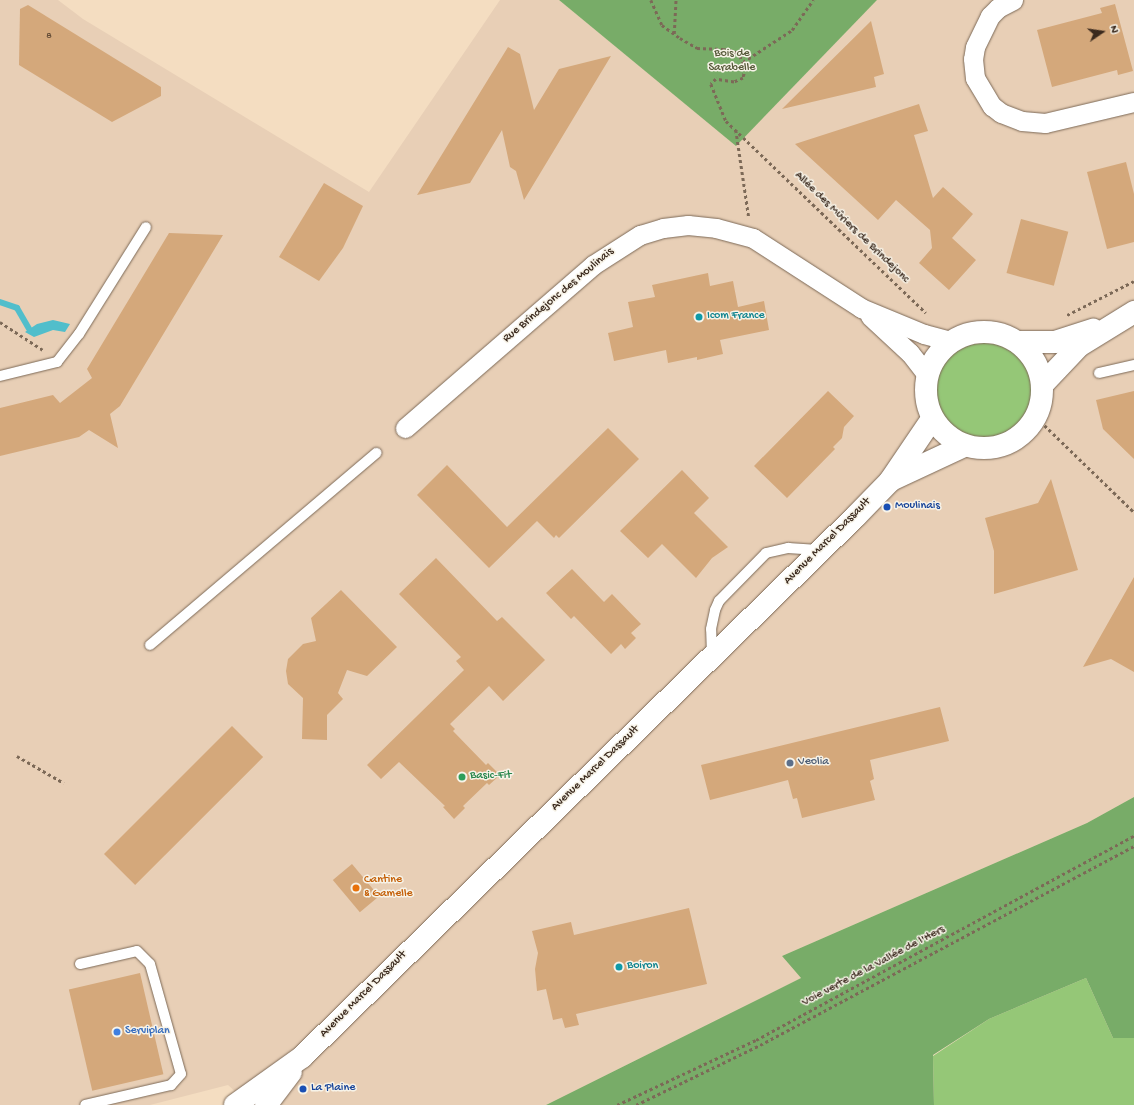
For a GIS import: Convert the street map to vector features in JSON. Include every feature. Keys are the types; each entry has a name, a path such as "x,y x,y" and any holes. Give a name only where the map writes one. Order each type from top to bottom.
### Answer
{"street":[{"path":"1013,0 998,8 990,16 975,47 973,59 975,78 992,106 1012,118 1034,124 1058,121 1134,102"},
{"name":"Rue Brindejonc des Moulinais","path":"405,428 593,265 640,235 663,228 688,226 716,228 754,238 861,308 910,353 927,375"},
{"name":"Rue Brindejonc des Moulinais","path":"861,308 924,334 951,342"},
{"path":"1042,384 1079,346 1111,324 1134,312"},
{"path":"1018,342 1055,342 1111,324"},
{"path":"984,331 1002,334 1018,342 1030,354 1038,368 1042,384 1042,401 1036,417 1024,434 1005,445 985,449 964,446 946,435 932,419 925,397 927,375 936,356 951,342 967,334 984,331"},
{"name":"Avenue Marcel Dassault","path":"235,1105 302,1056 820,550 890,481 932,419"},
{"name":"Avenue Marcel Dassault","path":"890,481 964,446"},
{"name":"Avenue Marcel Dassault","path":"266,1105 302,1056"}],"lane":[{"path":"0,376 57,362 79,334 146,227"},
{"path":"1099,373 1134,365"},
{"path":"150,645 376,453"},
{"path":"712,656 711,629 715,610 719,601 766,553 788,548 820,550"},
{"path":"80,964 137,951 150,964 181,1074 171,1085 85,1105"}],"path":[{"path":"650,0 662,25 674,34 697,48 734,51 743,62 792,30 813,0"},
{"path":"674,34 676,0"},
{"name":"Allée des Mûriers de Brindejonc","path":"743,62 746,73 740,81 716,79 711,84 726,121 926,312 928,318"},
{"path":"736,130 754,238"},
{"path":"1060,318 1134,281"},
{"path":"0,322 33,342 57,362"},
{"path":"1036,417 1134,512"},
{"path":"16,756 64,783"},
{"name":"Voie verte de la Vallée de l'Hers","path":"617,1105 756,1040 1134,836"},
{"path":"636,1105 760,1045 1134,846"}],"shaded area":[{"path":"0,0 58,0 83,19 369,192 500,0 559,0 736,145 877,0 1134,0 1134,797 1087,823 782,956 801,978 546,1105 250,1105 228,1085 150,1105 0,1105"}],"green space":[{"name":"Bois de Sarabelle","path":"559,0 877,0 736,146"},
{"path":"984,343 1002,346 1018,357 1029,373 1032,391 1029,409 1018,425 1002,436 984,439 966,436 950,425 939,409 936,391 939,373 950,357 966,346"},
{"path":"1134,797 1134,1038 1113,1038 1086,978 989,1019 933,1055 934,1105 546,1105 801,978 782,956 1087,823"},
{"path":"1086,978 1113,1038 1134,1038 1134,1105 934,1105 933,1056 989,1019"}],"water":[{"path":"53,320 70,324 65,332 53,330 34,337 25,332 37,324"}],"building":[{"path":"1115,4 1133,71 1118,75 1117,70 1052,87 1037,30 1102,13 1100,8"},
{"path":"28,5 161,87 161,96 112,122 19,65 20,9"},
{"path":"871,21 884,74 874,77 876,87 782,109"},
{"path":"508,47 520,54 534,110 559,69 611,56 524,200 516,171 510,167 502,130 470,183 417,195"},
{"path":"919,104 928,131 914,135 933,198 943,187 973,214 952,238 976,260 949,290 919,263 932,248 930,230 896,200 878,220 795,144"},
{"path":"1126,162 1134,194 1134,242 1107,249 1087,172"},
{"path":"324,183 363,206 343,248 319,281 279,257"},
{"path":"1021,219 1068,232 1054,286 1007,273"},
{"path":"169,233 223,235 120,406 110,414 118,448 89,430 79,437 0,456 0,408 53,395 60,403 92,378 87,369"},
{"name":"Icom France","path":"708,273 710,286 733,281 738,307 764,301 769,330 720,340 723,354 697,360 697,357 668,363 666,350 614,361 608,333 633,327 628,302 655,297 652,285"},
{"path":"828,391 854,416 844,427 842,438 833,447 835,449 787,498 754,466"},
{"path":"1134,391 1134,459 1103,429 1096,400"},
{"path":"608,428 639,459 559,538 556,535 554,538 537,521 489,568 417,495 447,465 507,527"},
{"path":"682,470 709,498 694,513 728,547 712,558 696,578 662,544 648,558 620,531"},
{"path":"1051,479 1078,570 994,594 994,551 985,518 1038,503"},
{"path":"436,558 497,621 502,617 545,660 503,701 489,686 450,724 455,729 453,731 486,765 488,763 500,775 489,785 487,783 463,806 465,808 454,819 443,807 445,806 399,762 381,779 367,765 464,670 456,661 461,657 399,594"},
{"path":"572,569 604,602 612,594 641,624 631,633 636,638 625,649 621,644 611,654 574,616 571,619 546,593"},
{"path":"1134,577 1134,672 1111,659 1083,667"},
{"path":"341,590 397,647 367,676 347,670 338,693 343,699 327,715 327,740 302,739 303,698 288,684 286,671 288,659 303,644 316,641 311,618"},
{"name":"Veolia","path":"940,707 949,741 870,760 874,779 870,781 875,800 802,818 797,798 793,799 788,780 710,800 701,765"},
{"path":"232,726 263,757 135,885 104,854"},
{"name":"Cantine & Gamelle","path":"352,864 379,896 360,912 333,880"},
{"name":"Boiron","path":"689,908 707,984 576,1014 579,1025 565,1028 562,1018 553,1020 546,989 537,991 535,969 538,953 532,931 571,922 574,935"},
{"name":"Serviplan","path":"140,973 163,1074 92,1091 69,989"}],"waterway":[{"path":"0,302 17,308 29,329"}],"place":[{"name":"Icom France","path":"699,317"},
{"name":"Moulinais","path":"887,507"},
{"name":"Veolia","path":"790,763"},
{"name":"Basic-Fit","path":"462,777"},
{"name":"Cantine & Gamelle","path":"356,888"},
{"name":"Boiron","path":"619,967"},
{"name":"Serviplan","path":"117,1032"},
{"name":"La Plaine","path":"303,1089"}]}
